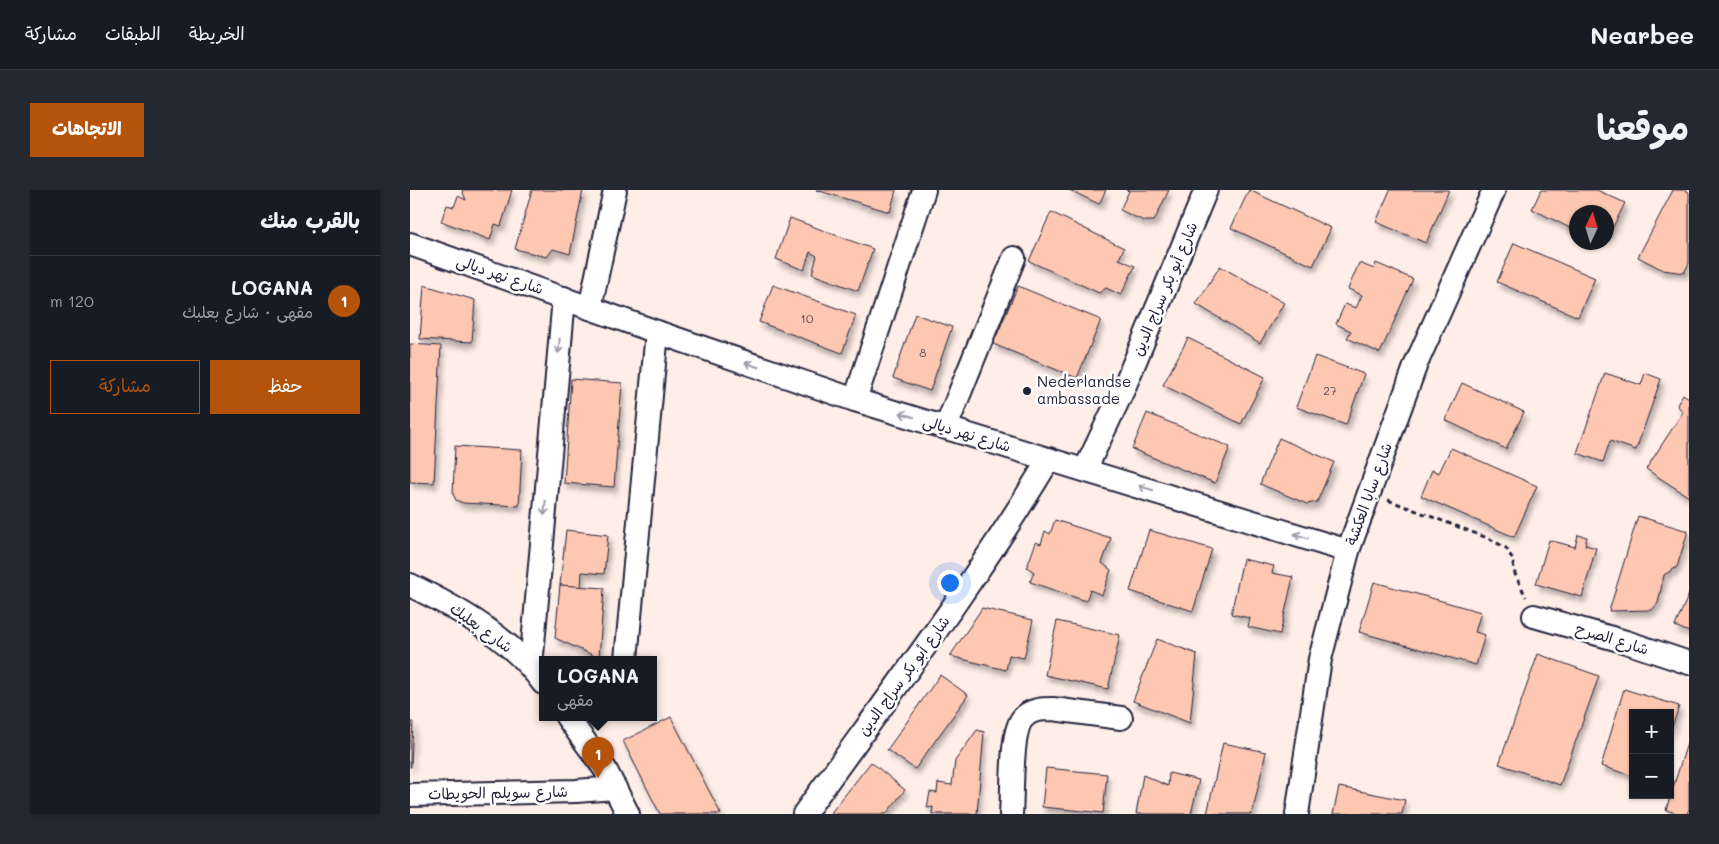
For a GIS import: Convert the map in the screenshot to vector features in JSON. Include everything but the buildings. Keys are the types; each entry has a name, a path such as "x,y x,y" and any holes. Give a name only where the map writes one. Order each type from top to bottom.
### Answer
{"street":[{"path":"590,308 615,190"},
{"path":"854,400 924,190"},
{"name":"شارع أبو بكر سراج الدين","path":"1085,470 1122,390 1206,190"},
{"name":"شارع سابا العكشة","path":"1296,814 1320,659 1348,551 1416,364 1494,190"},
{"name":"شارع نهر ديالى","path":"410,244 854,400 1348,551"},
{"path":"946,427 1014,258"},
{"path":"537,675 564,298"},
{"path":"626,656 657,332"},
{"name":"شارع أبو بكر سراج الدين","path":"804,814 952,610 1020,507 1049,459"},
{"name":"شارع بعلبك","path":"410,585 449,604 490,632 537,675"},
{"name":"شارع الصرح","path":"1534,616 1626,642 1689,663"},
{"path":"1011,814 1015,739 1018,725 1028,714 1042,709 1121,718"},
{"path":"570,721 604,769 628,814"},
{"name":"شارع سويلم الحويطات","path":"410,795 576,791 615,788"}],"path":[{"path":"1369,492 1490,539 1506,548 1512,558 1515,574 1534,616"}],"place":[{"name":"Nederlandse ambassade","path":"1027,391"},
{"name":"LOGANA","path":"598,778"}]}
